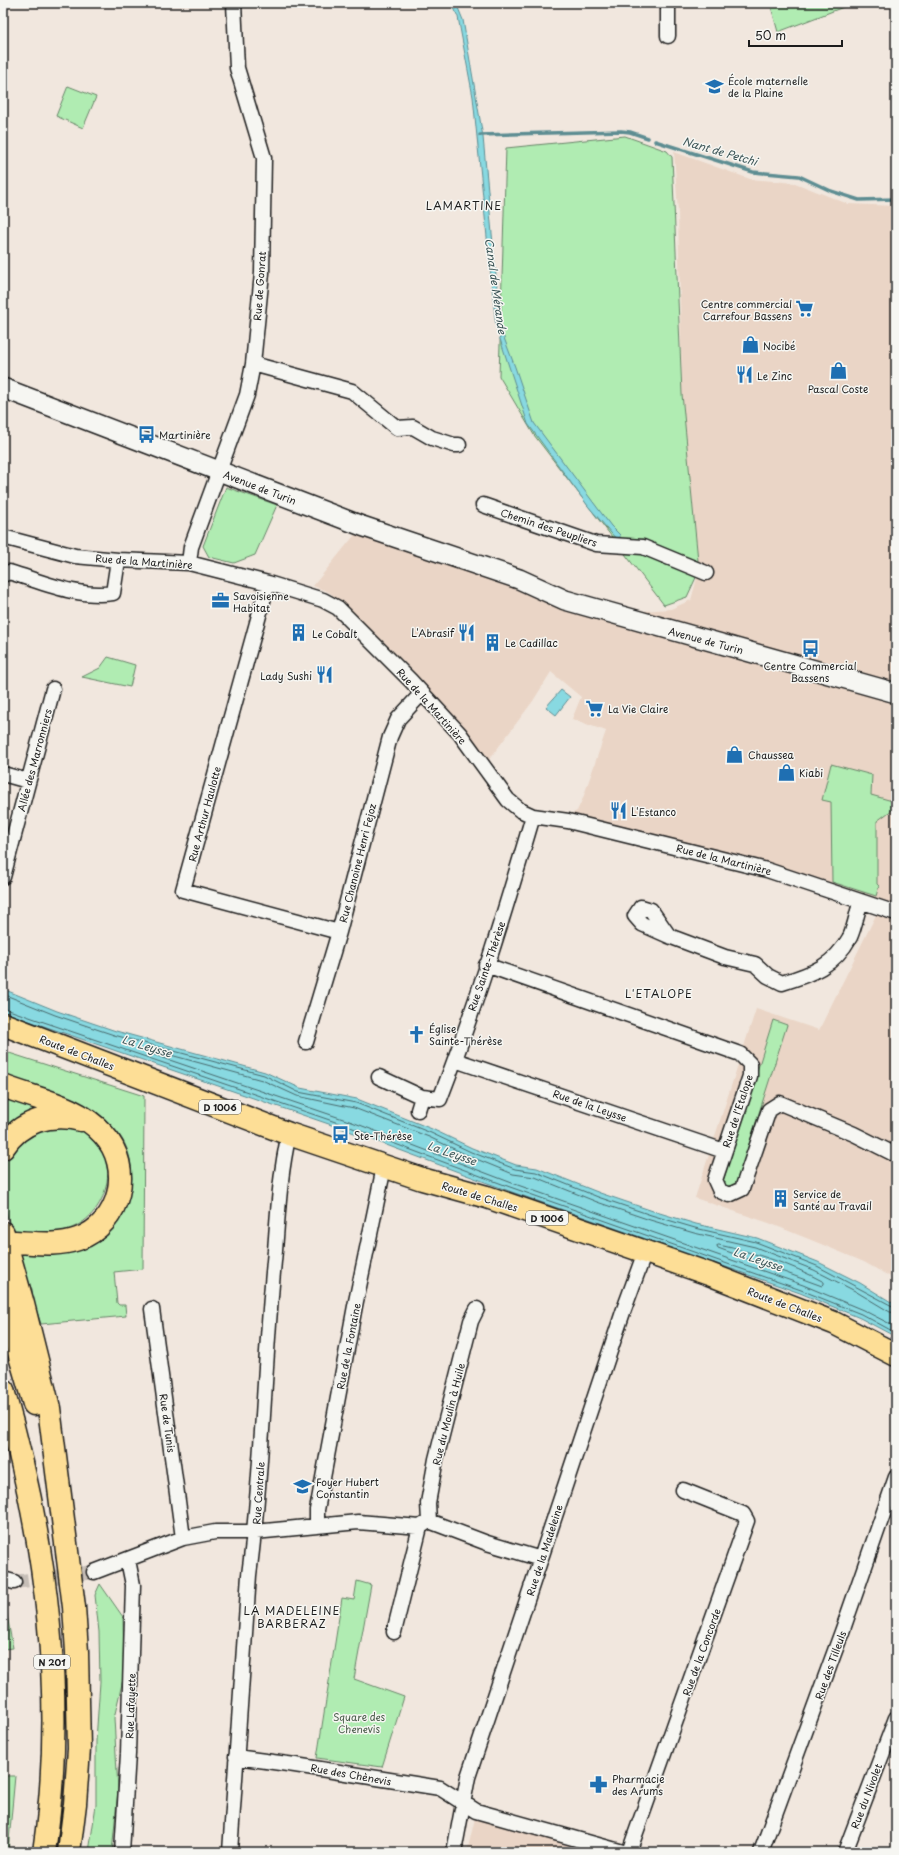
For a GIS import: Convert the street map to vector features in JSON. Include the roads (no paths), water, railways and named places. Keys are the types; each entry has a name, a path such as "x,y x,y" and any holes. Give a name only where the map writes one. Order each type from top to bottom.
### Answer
{"main road":[{"name":"Avenue de Turin","path":"3,388 377,531 519,579 564,600 896,693"},
{"name":"Avenue de Turin","path":"519,579 568,589 813,660 896,680"},
{"path":"672,630 712,630"},
{"name":"Route de Challes","path":"3,1024 289,1134 384,1167 487,1197 709,1274 834,1323 896,1355"},
{"name":"Route de Challes","path":"3,1038 150,1080"},
{"path":"3,1086 58,1104 90,1123 103,1133 109,1141 119,1162 120,1188 116,1202 108,1216 93,1231 73,1240 57,1243 9,1238 23,1304 49,1408 67,1558"},
{"path":"3,1148 17,1131 38,1120 67,1118 90,1123"},
{"name":"N 201","path":"3,1298 33,1400 49,1468 67,1558 74,1607 79,1748 75,1804 69,1852"},
{"name":"N 201","path":"3,1390 28,1488 43,1570 51,1653 53,1750 50,1799 44,1852"},
{"path":"3,1423 28,1488"}],"street":[{"name":"Rue de Gonrat","path":"189,563 191,547 247,395 262,273 264,165 255,123 237,68 234,3"},
{"path":"668,3 668,36"},
{"path":"252,364 352,391 397,428 413,426 432,438 459,445"},
{"name":"Chemin des Peupliers","path":"483,505 596,544 643,547 706,573"},
{"name":"Rue de la Martinière","path":"3,538 75,556 118,560 189,563 268,583 323,600 338,608 460,734 508,800 520,810 534,816 568,821 768,870 896,913"},
{"path":"3,575 9,572 74,592 102,595 113,593 118,560"},
{"name":"Rue Arthur Haulotte","path":"268,583 183,890 339,932"},
{"name":"Allée des Marronniers","path":"3,877 53,689"},
{"name":"Rue Chanoine Henri Fejoz","path":"306,1042 339,932 394,725 422,694"},
{"path":"3,774 28,781"},
{"name":"Rue Sainte-Thérèse","path":"379,1077 420,1103 440,1098 455,1060 486,965 501,926 534,816"},
{"path":"669,936 725,957 755,964 768,976 782,983 807,975 835,958 850,936 861,901"},
{"name":"Rue de l'Etalope","path":"486,965 740,1054 750,1064 750,1076 715,1180 720,1190 729,1195 742,1189 769,1110 780,1103 854,1134 896,1155"},
{"name":"Rue de la Leysse","path":"455,1060 724,1151"},
{"name":"Rue Centrale","path":"230,1852 249,1575 255,1532 272,1282 283,1161 289,1134"},
{"name":"Rue de la Fontaine","path":"317,1525 317,1510 376,1199 384,1167"},
{"name":"Rue de la Madeleine","path":"454,1852 468,1777 645,1252"},
{"name":"Rue de Tunis","path":"152,1309 183,1538"},
{"name":"Rue du Moulin à Huile","path":"394,1632 424,1524 436,1459 471,1321 477,1309"},
{"name":"Rue des Tilleuls","path":"761,1852 843,1629 896,1477"},
{"name":"Rue de la Concorde","path":"629,1852 747,1522 743,1514 683,1490"},
{"path":"94,1572 183,1538 215,1532 255,1532 358,1522 424,1524 540,1560"},
{"name":"Rue Lafayette","path":"122,1852 128,1754 133,1585 128,1560"},
{"name":"Rue du Nivolet","path":"845,1852 896,1718"},
{"name":"Rue des Chènevis","path":"236,1757 440,1788 462,1803"},
{"path":"462,1803 476,1811 623,1852"}],"water":[{"name":"Canal de Mérande","path":"452,3 456,3 463,20 483,137 501,330 534,423 611,526 620,535 620,538 617,540 588,506 528,424 496,327 473,97 458,17"},
{"path":"561,690 570,697 556,715 546,707"},
{"name":"La Leysse","path":"3,989 57,1011 116,1031 265,1072 300,1088 357,1099 516,1165 537,1168 600,1193 653,1211 696,1224 757,1238 818,1262 860,1283 896,1305 896,1337 860,1318 800,1293 509,1191 349,1131 3,1012"}],"waterway":[{"name":"Nant de Petchi","path":"480,135 621,131 630,132 648,138"},
{"name":"Nant de Petchi","path":"655,141 753,172 799,176 831,191 859,200 896,199"}],"tunnel":[{"path":"14,1582 94,1572"}],"place":[{"name":"École maternelle de la Plaine","path":"715,86"},
{"name":"Centre commercial Carrefour Bassens","path":"805,309"},
{"name":"Nocibé","path":"750,345"},
{"name":"Pascal Coste","path":"838,371"},
{"name":"Le Zinc","path":"744,375"},
{"name":"Martinière","path":"146,434"},
{"name":"Savoisienne Habitat","path":"220,601"},
{"name":"L'Abrasif","path":"467,632"},
{"name":"Le Cobalt","path":"299,633"},
{"name":"Le Cadillac","path":"492,642"},
{"name":"Centre Commercial Bassens","path":"810,648"},
{"name":"Lady Sushi","path":"325,675"},
{"name":"La Vie Claire","path":"595,708"},
{"name":"Chaussea","path":"735,754"},
{"name":"Kiabi","path":"786,772"},
{"name":"L'Estanco","path":"618,811"},
{"name":"Église Sainte-Thérèse","path":"416,1034"},
{"name":"Ste-Thérèse","path":"341,1135"},
{"name":"Service de Santé au Travail","path":"780,1199"},
{"name":"Foyer Hubert Constantin","path":"303,1487"},
{"name":"Pharmacie des Arums","path":"599,1784"}],"district":[{"name":"LAMARTINE","path":"464,205"},
{"name":"L'ETALOPE","path":"659,993"},
{"name":"LA MADELEINE BARBERAZ","path":"292,1616"}],"park label":[{"name":"Square des Chenevis","path":"359,1722"}]}
